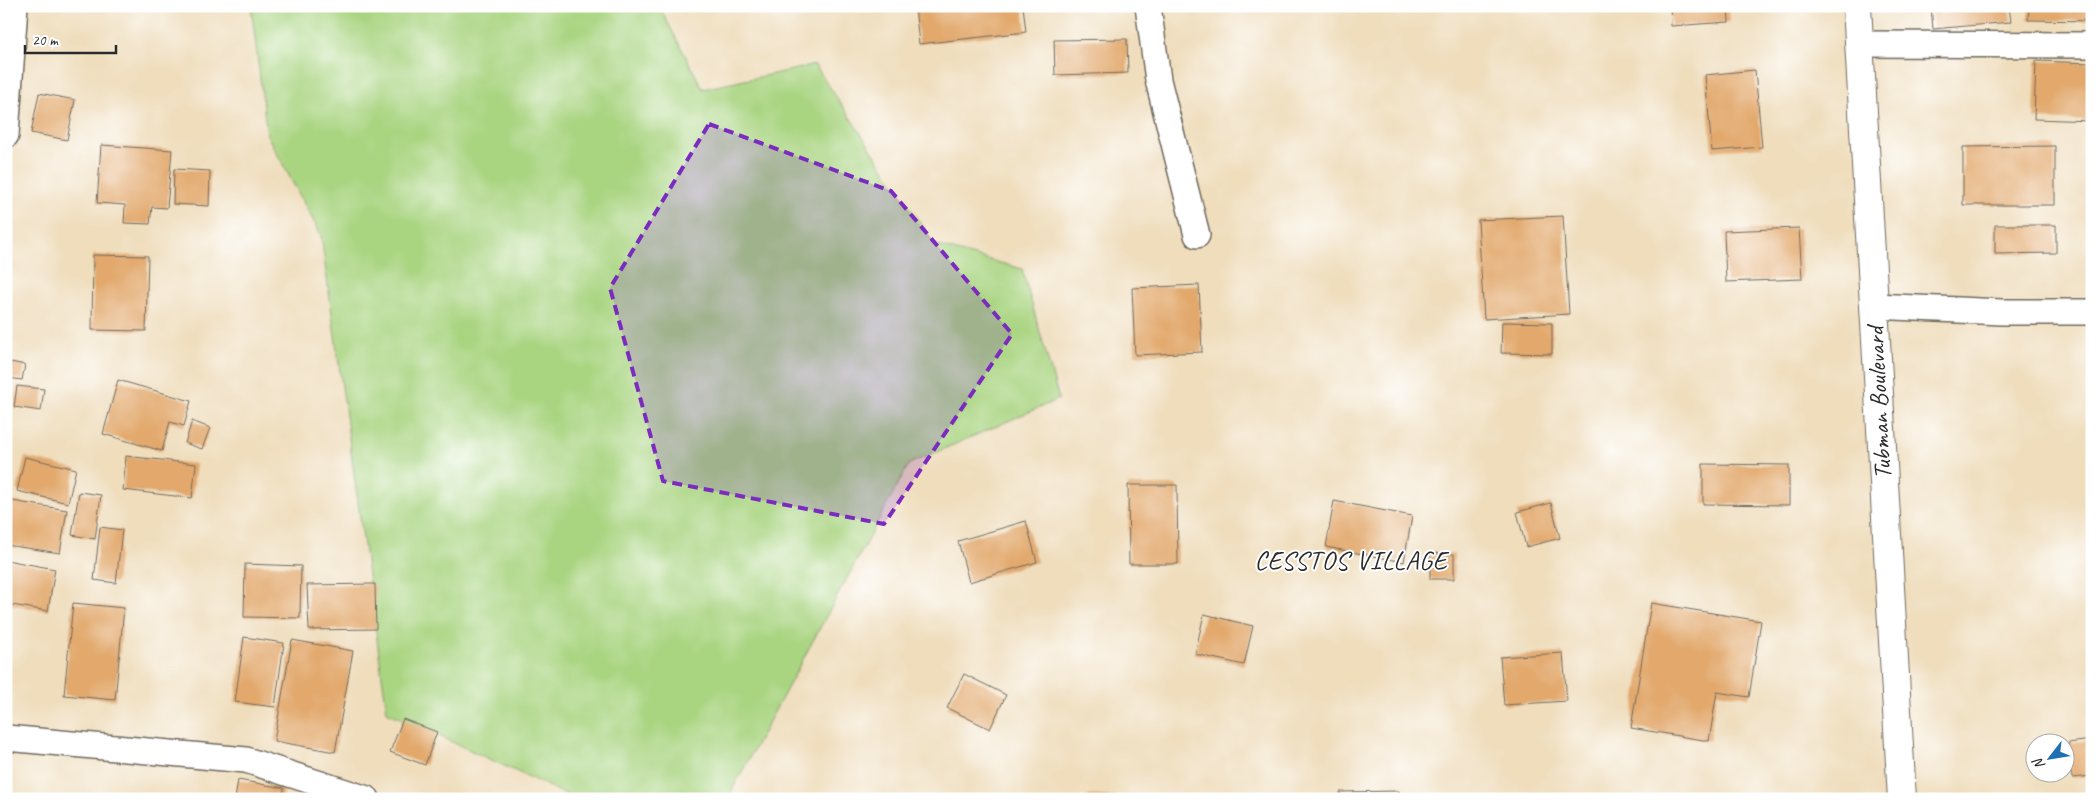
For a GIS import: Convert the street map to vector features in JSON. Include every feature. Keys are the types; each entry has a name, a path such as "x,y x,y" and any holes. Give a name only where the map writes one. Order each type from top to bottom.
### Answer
{"highway":[{"name":"Tubman Boulevard","path":"1857,6 1902,799"}],"street":[{"path":"6,135 15,6"},
{"path":"1148,6 1158,80 1197,235"},
{"path":"1860,44 2092,45"},
{"path":"1874,306 2001,312 2092,312"},
{"path":"6,738 246,760 367,799"}],"highlighted area":[{"path":"709,124 891,191 1012,334 884,524 663,481 610,288"}],"green space":[{"path":"251,6 659,6 703,89 815,65 935,245 1022,269 1059,399 909,464 727,799 576,799 387,712 321,235 267,135"}],"building":[{"path":"915,6 1023,6 1026,32 919,44"},
{"path":"1670,6 1728,6 1729,22 1671,26"},
{"path":"1931,6 2009,6 2011,22 1933,29"},
{"path":"2029,6 2092,6 2092,21 2028,20"},
{"path":"1127,39 1128,73 1055,75 1054,40"},
{"path":"2036,61 2092,63 2092,121 2034,119"},
{"path":"1755,70 1762,147 1712,151 1705,75"},
{"path":"39,93 75,100 67,140 31,133"},
{"path":"101,145 172,150 167,208 152,207 150,224 124,223 125,205 97,203"},
{"path":"2055,146 2055,205 1963,205 1963,147"},
{"path":"174,169 210,171 209,206 173,204"},
{"path":"1563,216 1569,314 1484,319 1478,220"},
{"path":"1995,225 2056,225 2056,253 1995,254"},
{"path":"1799,228 1802,279 1726,282 1724,231"},
{"path":"93,255 148,256 146,331 92,330"},
{"path":"1199,285 1202,352 1135,355 1132,288"},
{"path":"1502,322 1552,323 1552,354 1501,353"},
{"path":"11,362 25,365 22,380 8,378"},
{"path":"118,380 191,401 184,426 170,422 162,451 103,434"},
{"path":"17,386 44,389 41,411 14,407"},
{"path":"192,421 210,428 202,449 185,443"},
{"path":"126,456 196,464 192,498 123,490"},
{"path":"25,457 76,469 68,503 17,491"},
{"path":"1703,464 1789,465 1789,505 1703,504"},
{"path":"1128,485 1177,485 1178,564 1129,564"},
{"path":"79,492 101,495 95,539 72,535"},
{"path":"6,500 67,510 60,553 6,545"},
{"path":"1334,501 1412,516 1404,562 1326,547"},
{"path":"1551,503 1560,538 1526,547 1517,512"},
{"path":"1026,521 1037,562 969,582 958,541"},
{"path":"100,527 122,530 116,583 94,580"},
{"path":"1430,553 1454,554 1454,579 1430,579"},
{"path":"6,560 55,569 48,611 6,604"},
{"path":"245,564 301,566 300,618 244,617"},
{"path":"375,584 376,629 309,630 307,585"},
{"path":"73,603 124,608 115,700 64,695"},
{"path":"1651,603 1761,621 1749,697 1717,692 1709,741 1631,728"},
{"path":"1204,614 1253,626 1244,665 1195,654"},
{"path":"244,637 284,643 275,707 235,702"},
{"path":"292,640 353,651 335,752 274,741"},
{"path":"1563,653 1567,701 1504,705 1500,657"},
{"path":"964,674 1006,695 990,729 947,708"},
{"path":"403,719 437,732 425,765 390,752"},
{"path":"2092,740 2092,776 2076,778 2076,742"},
{"path":"238,780 284,788 283,799 235,799"},
{"path":"1399,791 1399,799 1341,799 1340,792"},
{"path":"1089,795 1116,797 1116,799 1088,799"}],"district":[{"name":"CESSTOS VILLAGE","path":"1351,560"}]}
